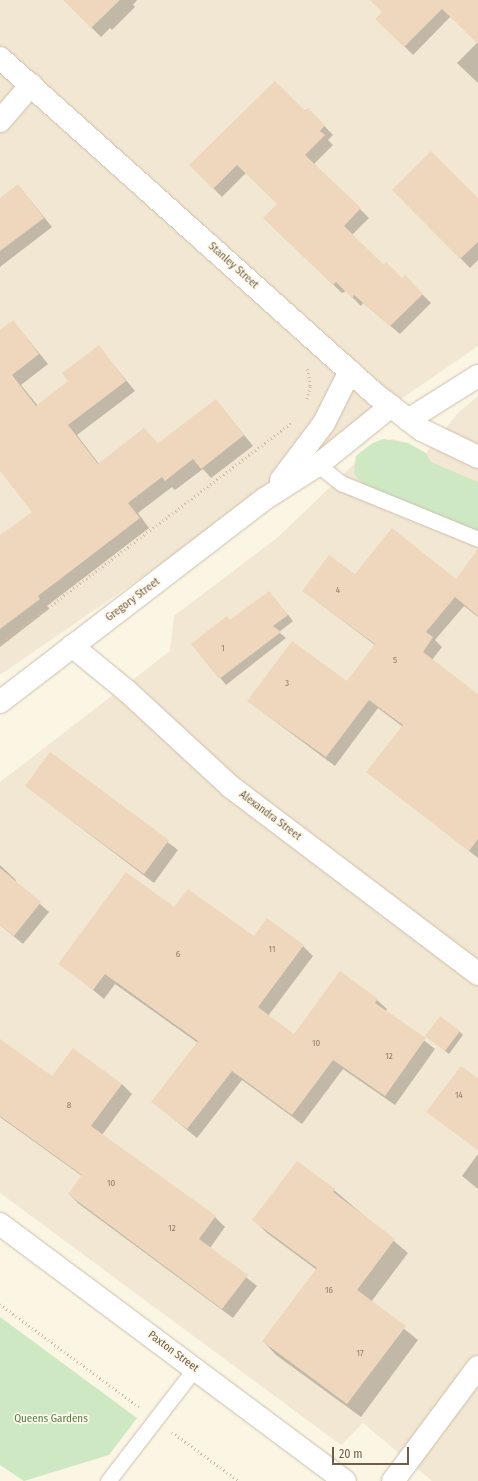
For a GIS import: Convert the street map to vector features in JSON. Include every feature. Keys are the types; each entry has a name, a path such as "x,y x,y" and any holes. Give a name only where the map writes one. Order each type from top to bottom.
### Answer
{"street":[{"name":"Stanley Street","path":"0,58 391,406 408,420 440,440 478,457"},
{"path":"0,121 31,85"},
{"name":"Gregory Street","path":"266,498 312,442 331,411 350,371"},
{"path":"408,420 478,376"},
{"name":"Gregory Street","path":"0,702 266,498 318,465 391,406"},
{"name":"Alexandra Street","path":"72,646 127,691 231,787 478,974"},
{"name":"Paxton Street","path":"0,1224 345,1481"},
{"path":"393,1481 478,1367"}],"lane":[{"path":"318,465 341,483 478,539"},
{"path":"108,1481 195,1368"}],"path":[{"path":"306,404 310,386"},
{"path":"0,644 296,420"},
{"path":"0,1304 239,1481"}],"shaded area":[{"path":"0,0 478,0 478,346 0,675"},
{"path":"478,396 478,1481 432,1481 363,1423 341,1445 0,1193 0,782 170,651 174,616 278,537 353,465 360,452 373,443 392,439 408,443 426,453 457,414"}],"green space":[{"path":"383,439 408,443 426,453 431,462 478,482 478,532 365,486 354,474 356,456 373,443"},
{"name":"Queens Gardens","path":"0,1317 137,1418 109,1455 24,1481 0,1465"}],"building":[{"path":"63,0 120,0 91,28"},
{"path":"370,0 478,0 478,44 442,9 404,47 375,19 382,12"},
{"path":"275,81 305,111 308,108 325,125 320,131 325,135 305,155 361,208 344,226 384,265 386,262 402,278 405,275 423,294 390,326 354,295 352,298 336,282 333,285 263,218 277,204 237,165 213,189 189,165"},
{"path":"431,151 478,198 478,242 460,259 392,190"},
{"path":"18,184 44,218 0,251 0,198"},
{"path":"13,320 39,354 12,375 36,406 68,381 62,373 99,345 126,381 68,425 98,464 144,428 158,443 216,399 244,435 201,469 193,459 165,481 162,477 128,503 140,518 38,596 40,599 0,629 0,535 32,512 0,471 0,330"},
{"path":"392,528 456,579 478,549 478,616 455,597 426,632 433,637 423,652 478,694 478,839 469,851 366,772 403,725 369,700 326,757 247,701 292,641 347,681 375,644 302,591 329,555 355,574"},
{"path":"269,591 288,615 273,626 281,632 219,679 191,644 227,616 230,620"},
{"path":"50,752 169,840 144,874 25,786"},
{"path":"0,868 41,902 14,936 0,925"},
{"path":"126,872 174,907 188,889 254,936 267,918 304,945 258,1007 294,1034 340,971 378,999 375,1003 426,1038 385,1096 333,1060 292,1115 232,1071 187,1129 151,1102 198,1041 105,974 93,990 58,964"},
{"path":"440,1016 460,1031 445,1051 425,1036"},
{"path":"0,1039 52,1076 73,1048 122,1084 91,1126 216,1216 199,1239 248,1275 222,1309 68,1194 82,1175 0,1116"},
{"path":"461,1066 478,1078 478,1150 426,1112"},
{"path":"297,1161 335,1189 333,1192 395,1239 357,1290 406,1326 347,1404 262,1341 317,1268 252,1220"}]}
